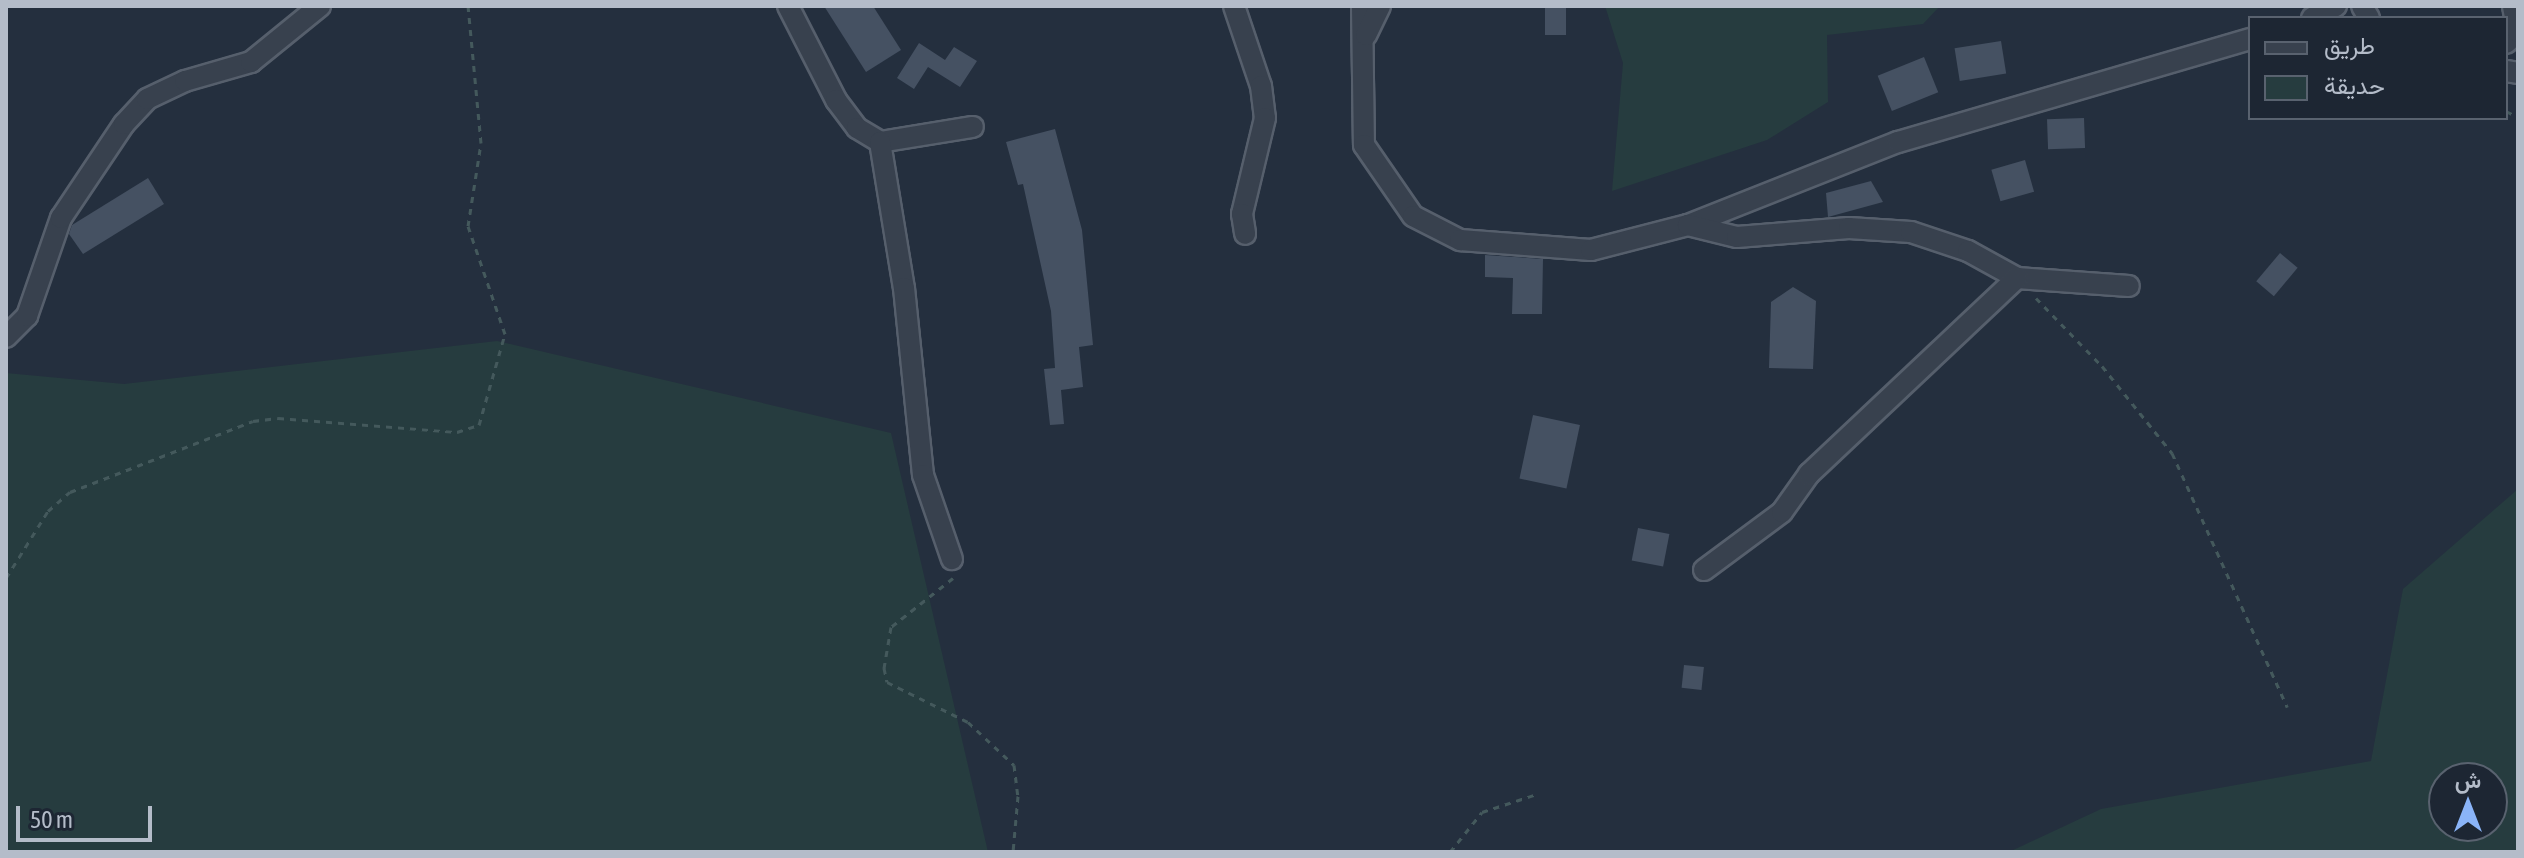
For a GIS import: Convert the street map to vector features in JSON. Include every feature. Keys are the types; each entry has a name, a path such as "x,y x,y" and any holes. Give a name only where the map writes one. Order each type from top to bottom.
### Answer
{"street":[{"path":"6,337 27,316 61,218 139,107 185,81 251,62 320,6"},
{"path":"788,6 836,100 857,128 880,142 973,127"},
{"path":"1234,6 1261,86 1265,118 1242,214 1245,234"},
{"path":"1362,6 1366,35 1364,145 1413,216 1460,240 1591,250 1688,225 1898,142 2248,40"},
{"path":"1366,35 1380,6"},
{"path":"2316,16 2336,6"},
{"path":"2508,41 2518,32 2513,6"},
{"path":"880,142 904,288 923,475 952,559"},
{"path":"1688,225 1737,237 1849,228 1911,232 1968,251 2017,278 2129,286"},
{"path":"1704,570 1782,512 1809,474 2017,278"}],"path":[{"path":"6,578 48,511 70,492 253,421 278,418 457,432 479,425 505,334 468,226 481,143 468,6"},
{"path":"2017,278 2102,366 2172,453 2287,707"},
{"path":"952,559 955,576 891,627 884,668 887,682 968,722 1014,765 1018,796 1013,852"},
{"path":"1450,852 1482,812 1534,795"}],"green space":[{"path":"1605,6 1940,6 1923,24 1827,35 1828,102 1767,140 1612,191 1623,63"},
{"path":"497,341 891,433 988,852 6,852 6,373 124,384"},
{"path":"2518,489 2518,852 2009,852 2101,809 2371,761 2403,589"}],"building":[{"path":"824,6 873,6 901,50 866,72"},
{"path":"1545,8 1566,8 1566,35 1545,35"},
{"path":"2001,41 2006,74 1960,81 1955,48"},
{"path":"919,43 945,60 954,47 977,61 960,87 928,67 914,89 897,78"},
{"path":"1924,57 1938,92 1892,111 1878,76"},
{"path":"2084,118 2085,148 2048,149 2047,119"},
{"path":"1055,129 1082,230 1093,345 1079,347 1083,387 1061,390 1064,424 1050,425 1044,369 1055,368 1051,311 1023,184 1018,185 1006,142"},
{"path":"2025,160 2034,192 2000,201 1991,170"},
{"path":"148,178 164,204 83,254 69,234 72,225"},
{"path":"1871,181 1883,202 1828,217 1826,193"},
{"path":"2280,253 2298,268 2274,296 2256,281"},
{"path":"1485,255 1543,259 1542,314 1512,314 1513,278 1485,277"},
{"path":"1793,287 1816,301 1813,369 1769,368 1771,302"},
{"path":"1533,415 1580,425 1566,489 1519,479"},
{"path":"1638,528 1669,534 1663,566 1632,560"},
{"path":"1684,665 1704,667 1701,690 1682,688"}]}
